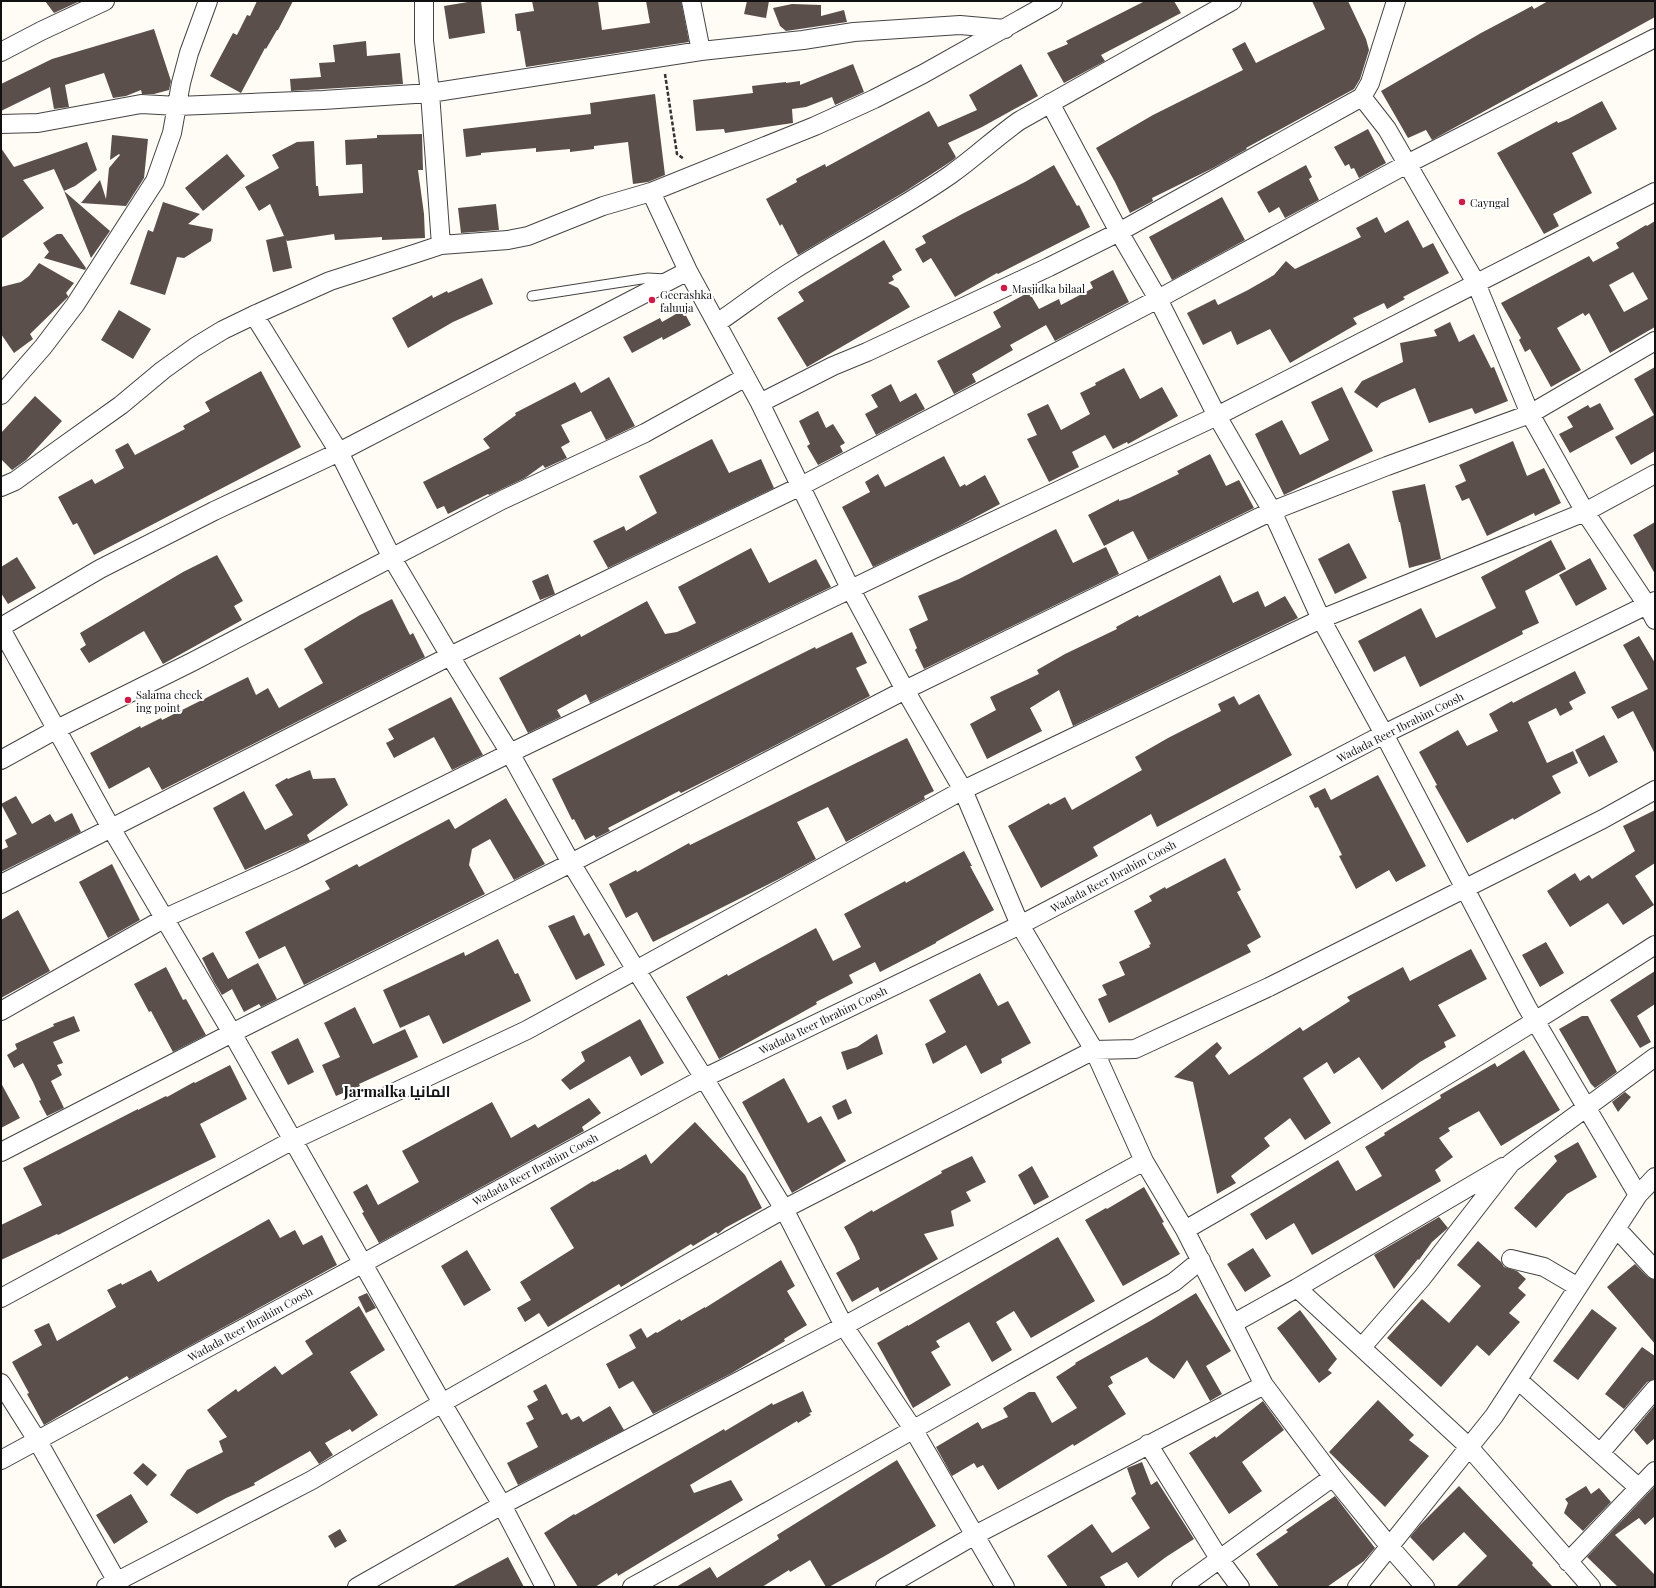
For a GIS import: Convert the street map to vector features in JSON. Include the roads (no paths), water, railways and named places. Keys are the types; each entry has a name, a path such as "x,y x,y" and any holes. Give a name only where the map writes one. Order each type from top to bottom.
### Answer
{"street":[{"path":"1,52 41,31 105,1"},
{"path":"3,393 43,347 75,305 154,181 168,147 178,106 181,83 189,53 208,1"},
{"path":"424,1 424,41 430,93 441,245"},
{"path":"691,1 701,51"},
{"path":"1,487 15,481 196,347 223,330 254,315 330,281 441,245 508,240 528,236 603,206 651,192 815,126 874,99 1005,29 1053,1"},
{"path":"717,323 791,272 859,232 950,175 981,152 1003,132 1020,121 1232,1"},
{"path":"760,403 833,366 867,352 1042,271 1119,232 1362,97 1370,82 1396,1"},
{"path":"1,124 38,123 141,104 178,106 323,100 430,93 701,51 862,31 960,24 1005,29"},
{"path":"1,884 450,656 801,486 1158,299 1407,164 1655,38"},
{"path":"1362,97 1386,128 1476,283 1530,414 1585,512 1652,609"},
{"path":"1050,104 1119,232 1158,299 1217,416 1272,511 1321,619 1384,734 1535,1021 1638,1195"},
{"path":"651,192 681,275 717,323 760,403 851,590 905,690 963,790 1020,925 1094,1050 1144,1161 1185,1230 1234,1323 1264,1385 1333,1477 1425,1587"},
{"path":"1,1011 165,918 292,861 510,753 1217,416 1655,192"},
{"path":"545,1587 502,1505 442,1403 364,1262 112,828 1,628 100,569 214,511 339,452 681,275"},
{"path":"254,315 339,452 392,558 510,753 571,863 784,1209 844,1326 913,1429 1005,1587"},
{"path":"1,1152 232,1033 571,863 905,690 1272,511 1387,466 1530,414 1655,341"},
{"path":"1,760 56,729 192,662 502,500 645,433 746,377"},
{"path":"1,1298 293,1140 527,1030 963,790 1321,619 1585,512 1655,474"},
{"name":"Wadada Reer Ibrahim Coosh","path":"1,1460 704,1078 1020,925 1384,734 1652,609"},
{"path":"1,1383 37,1440 114,1585 312,1480 442,1403 784,1209 1094,1050 1135,1049 1269,987 1604,819 1655,790"},
{"path":"1185,1230 1535,1021 1655,945"},
{"path":"1234,1323 1297,1288 1511,1162 1655,1057"},
{"path":"357,1587 502,1505 844,1326 1144,1161"},
{"path":"1362,1347 1422,1278 1511,1162"},
{"path":"1357,1587 1494,1416 1638,1195 1655,1177"},
{"path":"1617,1229 1655,1270"},
{"path":"1511,1259 1544,1267 1578,1287"},
{"path":"632,1587 803,1493 913,1429 1174,1282 1201,1260"},
{"path":"1297,1288 1469,1447 1591,1587"},
{"path":"1518,1380 1639,1488"},
{"path":"885,1587 975,1535 1264,1385"},
{"path":"1600,1453 1655,1389"},
{"path":"1148,1444 1220,1560 1240,1587"},
{"path":"1568,1562 1655,1471"},
{"path":"1181,1587 1333,1477"},
{"path":"915,1587 925,1564"}],"lane":[{"path":"532,296 648,278 681,275"}],"place":[{"name":"Cayngal","path":"1462,202"},
{"name":"Masjidka bilaal","path":"1004,288"},
{"name":"Geerashka faluuja","path":"652,300"},
{"name":"Salama check ing point","path":"128,700"}],"district":[{"name":"Jarmalka المانيا","path":"397,1091"}]}
